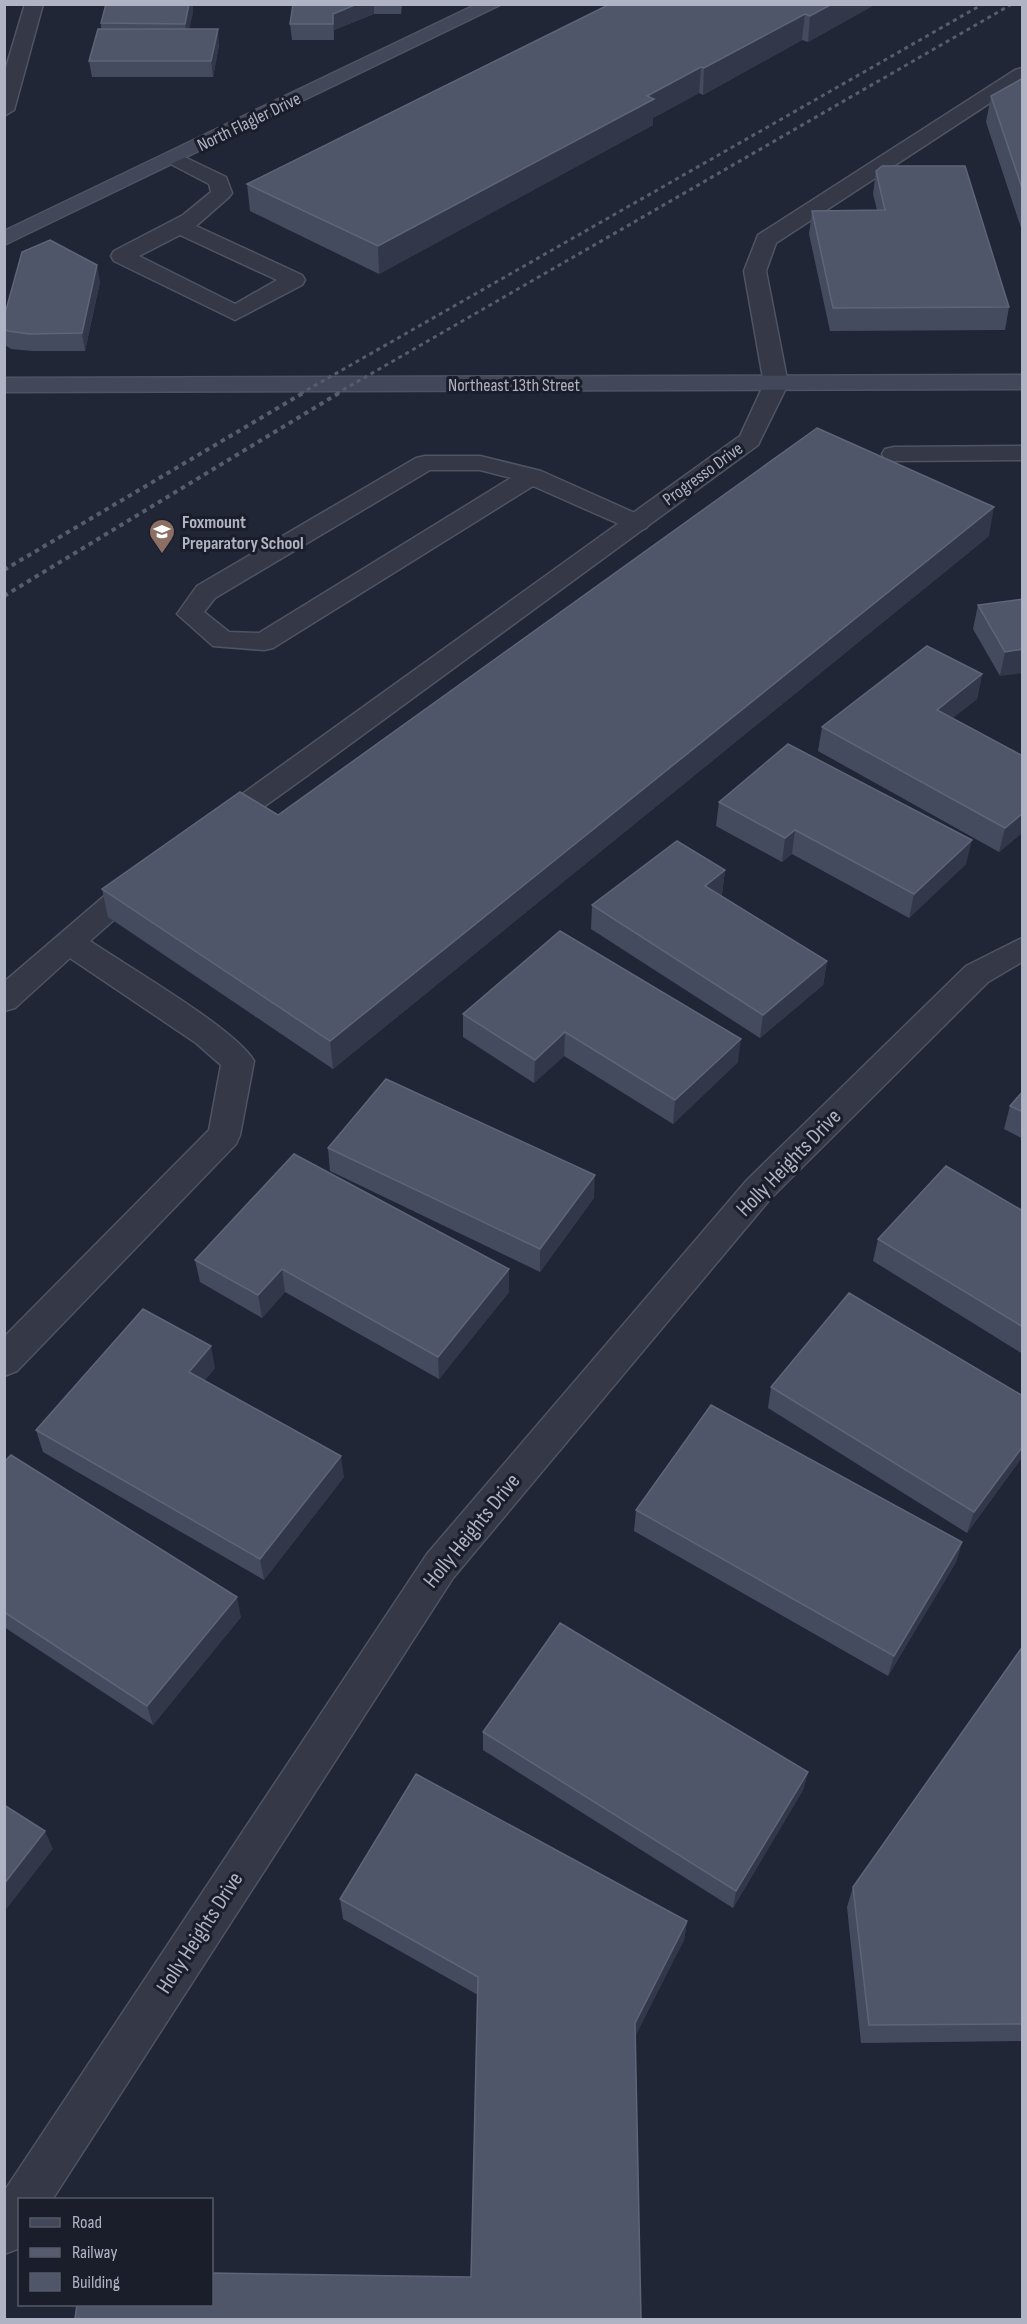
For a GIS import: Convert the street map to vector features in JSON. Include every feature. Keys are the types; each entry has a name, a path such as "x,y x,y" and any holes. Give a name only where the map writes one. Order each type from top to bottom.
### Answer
{"street":[{"path":"4,110 34,4"},
{"name":"North Flagler Drive","path":"4,239 493,4"},
{"path":"776,384 755,271 766,240 1023,74"},
{"path":"174,158 219,181 222,193 214,205 177,225 122,256 235,313 294,280 177,225"},
{"name":"Northeast 13th Street","path":"4,386 1023,382"},
{"name":"Progresso Drive","path":"191,845 750,440 776,384"},
{"path":"894,454 1023,453"},
{"path":"532,476 264,642 222,640 190,614 206,592 425,464 480,463 532,476 637,523"},
{"path":"4,1000 123,894 161,866"},
{"path":"4,1360 224,1135 238,1061 207,1035 69,942"},
{"name":"Holly Heights Drive","path":"26,2198 440,1566 759,1189 977,974 1023,949"},
{"path":"4,2231 18,2211"}],"building":[{"path":"106,4 189,4 185,24 101,23"},
{"path":"293,4 357,4 333,14 333,24 290,24"},
{"path":"610,4 832,4 810,16 805,14 704,68 701,67 647,96 654,99 378,246 247,184"},
{"path":"98,29 218,29 211,61 89,61"},
{"path":"1023,78 1023,191 991,96"},
{"path":"882,166 965,166 1009,307 833,308 812,211 885,210 876,171"},
{"path":"50,240 97,265 82,333 29,334 8,331 4,329 4,317 22,252"},
{"path":"817,428 994,507 330,1041 102,889 240,792 278,815"},
{"path":"1023,599 1023,649 1005,652 978,605"},
{"path":"927,646 982,674 937,710 1023,756 1023,813 1005,828 822,727"},
{"path":"788,744 972,840 914,894 795,830 785,838 719,802"},
{"path":"677,841 725,870 705,886 827,961 763,1015 592,905"},
{"path":"560,931 741,1039 675,1100 565,1032 535,1060 463,1014"},
{"path":"386,1079 595,1175 540,1249 328,1148"},
{"path":"1023,1091 1023,1112 1010,1106"},
{"path":"294,1154 509,1269 438,1357 282,1269 258,1295 195,1260"},
{"path":"946,1166 1023,1211 1023,1327 878,1239"},
{"path":"849,1293 1023,1396 1023,1446 974,1512 771,1387"},
{"path":"143,1309 211,1346 189,1372 341,1456 260,1559 36,1430"},
{"path":"711,1405 962,1542 894,1656 636,1510"},
{"path":"11,1455 237,1597 147,1706 4,1612 4,1462"},
{"path":"560,1623 808,1772 736,1891 483,1732"},
{"path":"1023,1646 1023,2024 869,2025 853,1887"},
{"path":"416,1774 687,1921 635,2023 641,2319 75,2319 77,2306 213,2306 213,2273 471,2277 478,1977 340,1899"},
{"path":"4,1805 45,1831 4,1884"}],"railway":[{"path":"300,394 983,4"},
{"path":"336,394 1012,4"},
{"path":"4,570 303,393"},
{"path":"4,596 339,393"}],"place":[{"name":"Foxmount Preparatory School","path":"162,555"}]}
